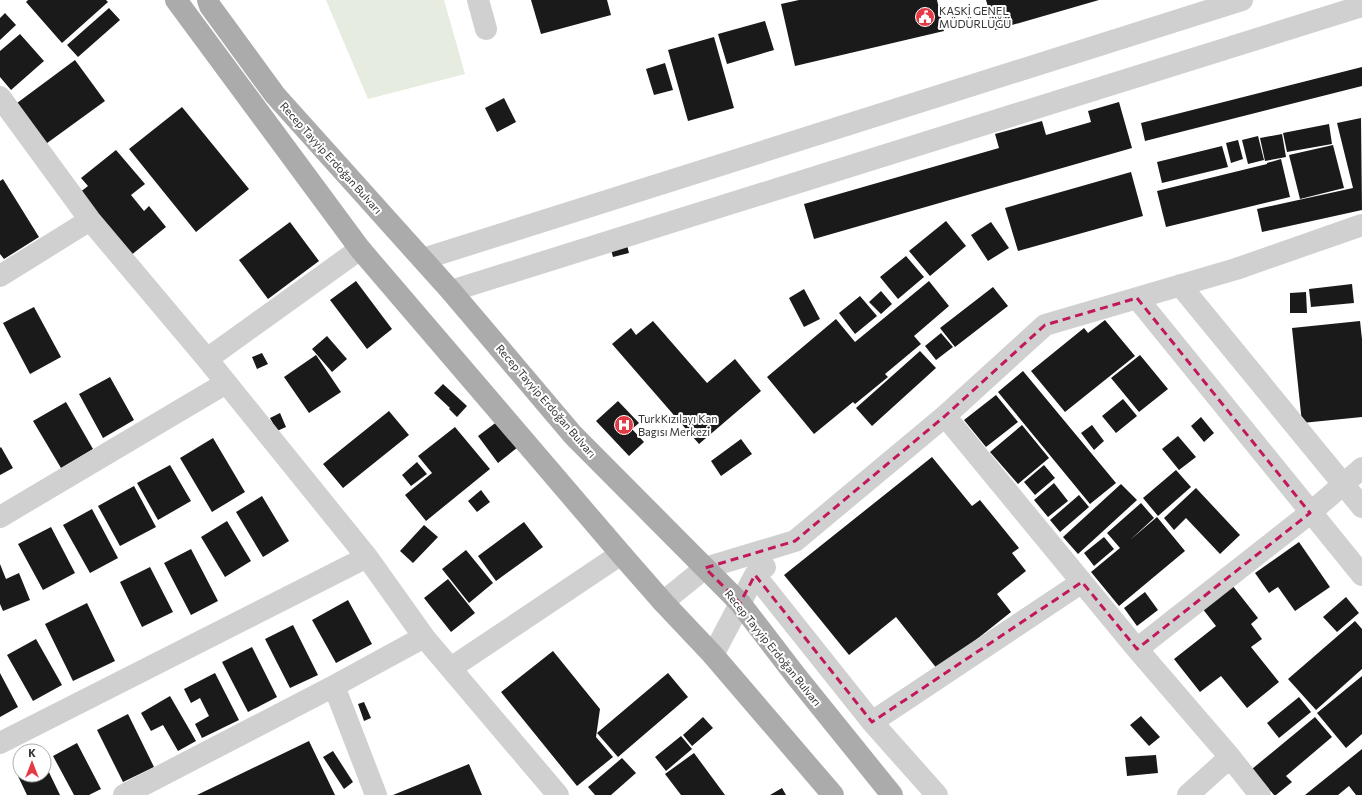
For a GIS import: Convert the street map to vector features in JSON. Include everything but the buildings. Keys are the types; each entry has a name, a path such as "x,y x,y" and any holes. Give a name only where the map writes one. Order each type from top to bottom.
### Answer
{"main road":[{"path":"176,0 360,250 621,554 663,602 713,654 833,795"},
{"name":"Recep Tayyip Erdoğan Bulvarı","path":"208,0 210,6 275,96 451,291 573,435 740,603 796,676 892,795"}],"street":[{"path":"478,0 486,29"},
{"path":"423,260 1242,0"},
{"path":"451,291 1362,6"},
{"path":"0,97 90,220 226,383 367,557 424,637 558,795"},
{"path":"0,276 90,220"},
{"path":"713,654 755,575 945,416 1045,325 1236,269 1362,225"},
{"path":"207,360 360,250"},
{"path":"1180,285 1362,507"},
{"path":"1137,298 1310,513 1362,575"},
{"path":"0,517 226,383"},
{"path":"945,416 1137,649 1230,757 1260,795"},
{"path":"1137,649 1310,513 1362,468"},
{"path":"663,602 705,568 795,541"},
{"path":"451,668 621,554"},
{"path":"0,743 367,557"},
{"path":"755,575 872,722 937,795"},
{"path":"872,722 1082,582"},
{"path":"124,795 334,686 424,637"},
{"path":"334,686 376,795"},
{"path":"1188,795 1230,757"}],"highlighted area":[{"path":"1137,298 1310,513 1137,649 1082,582 872,722 755,575 740,603 705,568 795,541 945,416 1045,325"}],"shaded area":[{"path":"326,0 444,0 465,74 368,99"}],"place":[{"name":"KASKİ GENEL MÜDÜRLÜĞÜ","path":"925,17"},
{"name":"TurkKızılayı Kan Bagısı Merkezi","path":"624,425"}]}
